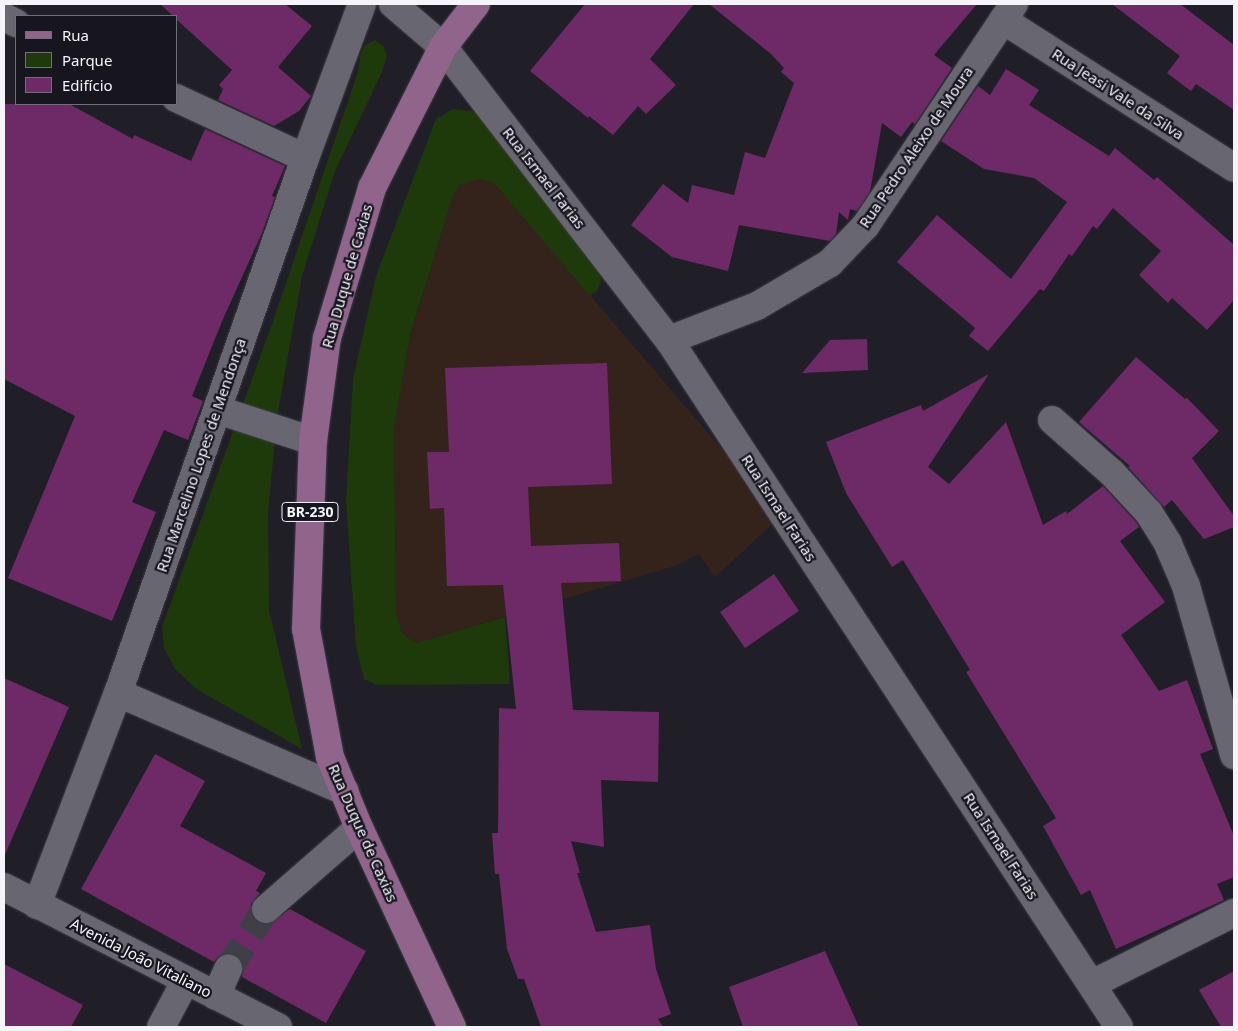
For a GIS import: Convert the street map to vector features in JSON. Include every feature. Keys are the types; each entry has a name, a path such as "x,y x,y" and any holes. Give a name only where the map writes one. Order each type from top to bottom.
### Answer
{"main road":[{"name":"Rua Duque de Caxias","path":"452,1027 358,828 330,757 306,629 313,441 327,338 372,188 443,47 476,4"}],"street":[{"name":"Rua Marcelino Lopes de Mendonça","path":"37,905 118,693 305,158 362,4"},
{"name":"Rua Ismael Farias","path":"393,4 443,47 669,340 1119,1027"},
{"name":"Rua Jeasi Vale da Silva","path":"1008,12 1234,168"},
{"name":"Rua Pedro Aleixo de Moura","path":"669,340 757,306 830,263 866,224 1008,12"},
{"path":"178,99 305,158"},
{"path":"218,410 313,441"},
{"path":"1052,420 1112,473 1149,512 1168,544 1186,586 1234,755"},
{"path":"118,693 345,791"},
{"path":"266,909 358,828"},
{"name":"Avenida João Vitaliano","path":"4,888 278,1027"},
{"path":"1092,984 1234,913"},
{"path":"216,996 228,969"},
{"path":"161,1027 186,980"}],"shaded area":[{"path":"479,179 494,183 780,517 715,577 699,554 678,565 416,643 402,633 396,613 394,429 410,336 454,193 460,185"}],"green space":[{"path":"375,40 384,47 387,56 382,72 335,171 302,276 277,418 268,513 269,610 302,749 198,690 175,669 164,648 162,627 271,327 358,72 360,56 365,45"},
{"path":"453,109 480,112 600,266 601,281 598,290 590,296 494,183 479,179 460,185 454,193 410,335 394,429 396,613 402,633 416,643 505,617 510,684 377,685 364,679 356,646 346,501 353,379 376,276 436,119"}],"building":[{"path":"160,4 285,4 312,26 278,67 311,96 299,111 274,126 218,100 223,89 219,85 232,70 178,21 178,15 172,15"},
{"path":"585,4 694,4 650,59 676,85 646,114 638,106 613,135 589,116 588,118 530,71"},
{"path":"709,4 977,4 934,55 952,68 915,124 912,122 901,137 882,123 870,192 857,211 850,209 848,220 839,212 836,234 830,241 739,225 728,271 672,257 631,225 663,184 688,203 692,185 734,195 745,152 765,158 794,83 781,72 784,68 771,54"},
{"path":"1112,4 1180,4 1234,45 1234,110 1196,84 1191,91 1167,73 1180,56"},
{"path":"1006,69 1039,90 1029,105 1109,156 1115,148 1154,180 1157,177 1234,245 1234,300 1207,330 1172,298 1168,303 1139,275 1161,251 1113,208 1097,229 1093,226 1072,256 1069,254 1044,291 1040,289 988,351 969,336 975,328 897,262 937,215 1011,279 1067,202 1034,178 984,169 941,141 978,86 990,95"},
{"path":"4,104 71,105 133,139 134,135 191,161 205,129 285,166 272,196 275,197 261,235 223,319 192,396 203,401 188,440 164,430 132,502 156,512 112,621 8,578 75,416 4,379"},
{"path":"867,339 868,370 802,373 830,340"},
{"path":"1136,357 1185,399 1187,398 1219,431 1192,458 1234,516 1234,527 1204,539 1172,500 1164,507 1128,467 1130,466 1079,422"},
{"path":"607,363 612,484 528,487 531,546 619,543 621,581 561,583 573,710 659,712 658,782 601,780 604,847 571,841 580,873 577,873 596,932 650,925 656,969 671,1014 658,1019 663,1027 541,1027 524,979 518,979 507,949 499,874 495,874 492,833 498,833 499,708 516,709 503,585 447,586 444,508 430,509 427,452 449,452 445,368"},
{"path":"989,374 928,467 949,484 1006,422 1043,525 1066,511 1067,514 1103,486 1136,522 1139,527 1120,541 1165,602 1121,635 1159,691 1187,680 1213,749 1200,754 1234,836 1234,877 1217,884 1224,900 1116,949 1090,890 1081,895 1043,826 1056,818 966,672 970,670 903,560 892,567 846,493 826,442 921,405 923,411"},
{"path":"774,574 799,611 745,648 720,612"},
{"path":"4,678 69,707 4,857"},
{"path":"155,754 205,781 180,826 266,873 256,891 260,893 251,904 251,912 255,920 261,924 269,924 290,909 366,951 326,1023 242,977 243,967 240,959 235,955 226,954 219,956 214,962 81,889"},
{"path":"825,951 859,1027 743,1027 729,987"},
{"path":"4,964 83,1005 71,1027 4,1027"},
{"path":"1234,971 1234,1027 1221,1027 1199,990"}],"tunnel":[{"path":"228,969 266,909"}]}
